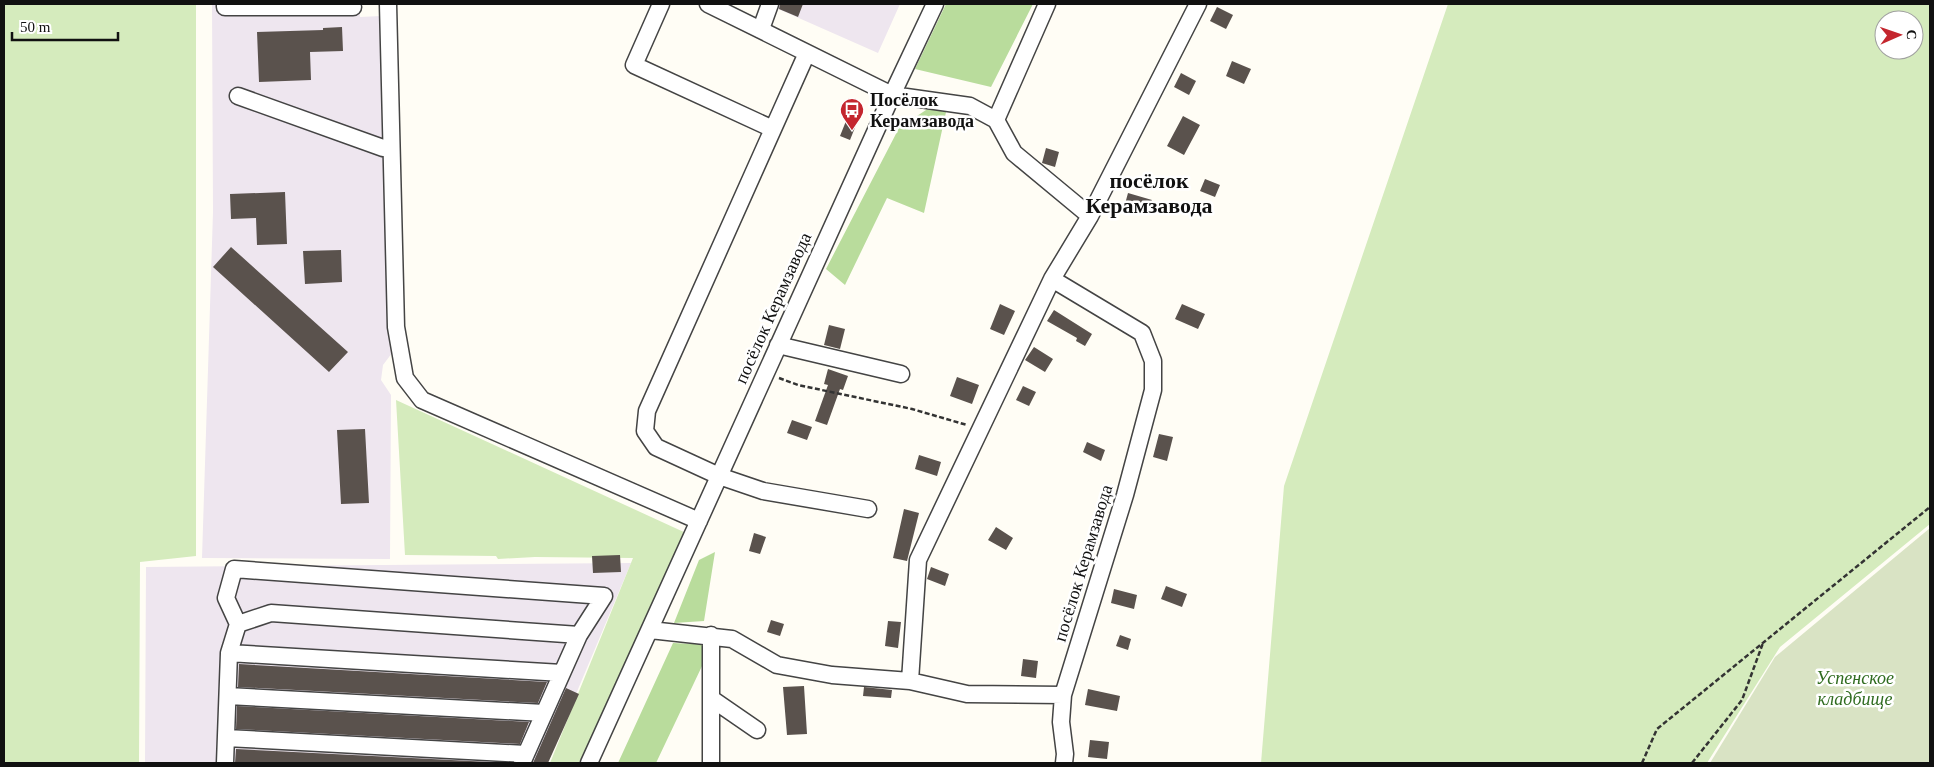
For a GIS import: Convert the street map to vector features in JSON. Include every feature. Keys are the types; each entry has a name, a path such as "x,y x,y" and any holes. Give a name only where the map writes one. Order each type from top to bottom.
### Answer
{"street":[{"path":"225,4 225,7 353,7"},
{"path":"388,4 396,327 405,378 422,400 699,520"},
{"path":"662,4 634,65 773,129"},
{"path":"708,4 892,95 970,106 996,120 1014,153 1090,216"},
{"path":"761,29 770,4"},
{"name":"посёлок Керамзавода","path":"589,763 935,4"},
{"path":"996,120 1047,4"},
{"path":"910,681 918,560 1052,279 1090,216 1198,4"},
{"path":"807,52 647,411 645,431 656,447 719,476 763,491 868,510"},
{"path":"238,96 383,148 391,148"},
{"name":"посёлок Керамзавода","path":"1052,279 1142,334 1153,361 1152,390 1125,495 1063,695 1061,722 1065,754 1064,763"},
{"path":"778,346 901,374"},
{"path":"225,763 226,738 230,653 238,624 226,598 234,569 604,596 579,635 524,759 226,738"},
{"path":"238,624 271,613 579,635"},
{"path":"650,630 732,639 777,665 832,675 910,681 967,694 1063,695"},
{"path":"711,636 711,763"},
{"path":"230,653 562,673"},
{"path":"228,696 544,713"},
{"path":"712,699 757,730"}],"path":[{"path":"766,373 798,385 912,409 980,429"},
{"path":"1642,763 1656,729 1930,507"},
{"path":"1692,763 1742,700 1764,642"}],"shaded area":[{"path":"212,4 359,4 360,17 381,16 383,148 392,353 383,365 381,380 391,395 390,559 202,558 213,212"},
{"path":"767,4 900,4 878,53"},
{"path":"631,563 547,763 145,763 146,567"}],"green space":[{"path":"4,4 196,4 196,556 140,562 139,763 4,763"},
{"path":"946,4 1033,4 991,87 915,69"},
{"path":"1448,4 1930,4 1930,524 1780,647 1707,763 1261,763 1284,486"},
{"path":"929,108 946,112 924,213 887,198 845,285 826,269 899,128"},
{"path":"396,400 686,533 579,763 550,763 633,558 535,557 498,559 496,556 405,555"},
{"name":"Успенское кладбище","path":"1930,528 1930,763 1710,763 1775,657"},
{"path":"715,552 704,621 674,623 699,560"},
{"path":"673,643 712,645 656,763 618,763"}],"building":[{"path":"780,4 803,4 798,17 779,9"},
{"path":"1217,7 1233,15 1226,29 1210,21"},
{"path":"342,27 343,51 310,52 311,80 259,82 257,32 323,30 323,28"},
{"path":"1232,61 1251,69 1244,84 1226,76"},
{"path":"1181,73 1196,81 1189,95 1174,87"},
{"path":"848,116 858,120 850,140 840,136"},
{"path":"1183,116 1200,125 1184,155 1167,146"},
{"path":"1046,148 1059,152 1055,167 1042,163"},
{"path":"1205,179 1220,185 1215,197 1200,191"},
{"path":"285,192 287,244 257,245 256,218 231,219 230,194"},
{"path":"1128,193 1152,200 1149,211 1125,204"},
{"path":"231,247 348,352 329,372 213,267"},
{"path":"341,250 342,282 305,284 303,251"},
{"path":"1000,304 1015,311 1004,335 990,329"},
{"path":"1182,304 1205,314 1198,329 1175,319"},
{"path":"1054,310 1092,334 1085,346 1076,341 1077,338 1047,321"},
{"path":"829,325 845,329 840,349 824,345"},
{"path":"1034,347 1053,359 1045,372 1025,360"},
{"path":"828,369 848,376 843,390 840,389 827,425 815,421 828,385 824,384"},
{"path":"957,377 979,385 972,404 950,396"},
{"path":"1023,386 1036,392 1029,406 1016,400"},
{"path":"792,420 812,427 807,440 787,433"},
{"path":"365,429 369,503 341,504 337,430"},
{"path":"1159,434 1173,437 1167,461 1153,457"},
{"path":"1087,442 1105,450 1101,461 1083,452"},
{"path":"919,455 941,462 937,476 915,469"},
{"path":"904,509 919,513 907,561 893,558"},
{"path":"996,527 1013,538 1006,550 988,540"},
{"path":"754,533 766,537 760,554 749,551"},
{"path":"620,555 621,572 593,573 592,556"},
{"path":"931,567 949,574 945,586 927,579"},
{"path":"1166,586 1187,594 1182,607 1161,599"},
{"path":"1114,589 1137,595 1134,609 1111,603"},
{"path":"771,620 784,624 780,636 767,632"},
{"path":"888,621 901,622 898,648 885,646"},
{"path":"1120,635 1131,639 1128,650 1116,646"},
{"path":"1023,659 1038,661 1036,678 1021,676"},
{"path":"239,664 547,682 538,703 238,687"},
{"path":"804,686 807,734 787,735 783,687"},
{"path":"864,687 892,690 891,698 863,696"},
{"path":"566,688 579,694 548,763 533,763"},
{"path":"1088,689 1120,696 1117,711 1085,705"},
{"path":"237,706 529,722 520,744 236,729"},
{"path":"1090,740 1109,742 1107,759 1088,757"},
{"path":"236,749 512,763 235,763"}],"place":[{"name":"Посёлок Керамзавода","path":"852,131"}],"district":[{"name":"посёлок Керамзавода","path":"1149,192"}]}
